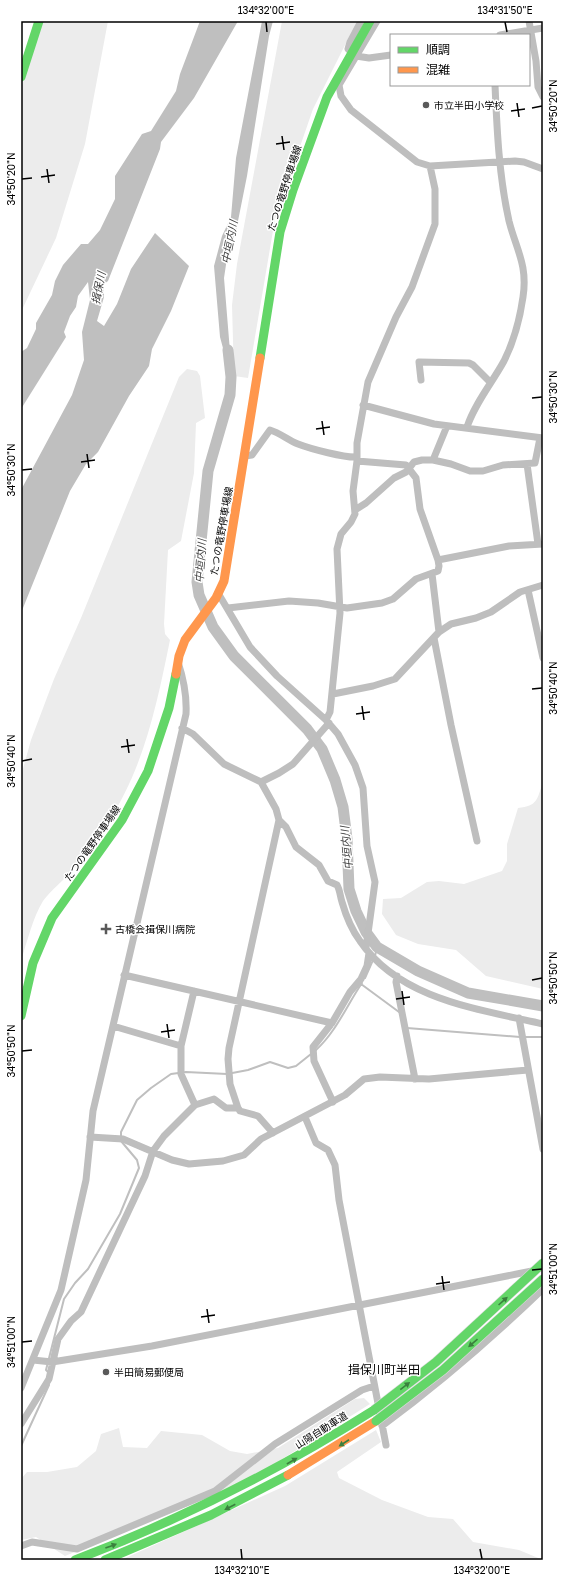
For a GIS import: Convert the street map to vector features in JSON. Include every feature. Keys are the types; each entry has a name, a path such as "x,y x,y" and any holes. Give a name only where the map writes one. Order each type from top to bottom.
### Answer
{"main road":[{"path":"21,77 39,21"},
{"name":"たつの竜野停車場線","path":"21,1016 33,963 52,918 122,820 148,771 169,708 178,662 185,640 195,624 217,596 224,581 280,232 293,190 327,97 353,54 370,21"},
{"name":"山陽自動車道","path":"75,1560 171,1522 218,1500 304,1454 374,1410 436,1362 543,1263"},
{"path":"105,1560 176,1532 276,1483 379,1423 443,1370 543,1279"}],"street":[{"path":"361,21 350,42 348,50 353,54 369,58 390,55"},
{"path":"377,21 353,54 339,85 339,91 344,102 357,115 417,162 430,166 524,162 543,169"},
{"path":"529,21 536,61 538,87 543,97"},
{"path":"508,34 543,28"},
{"path":"468,428 490,382 504,360 512,340 523,299 525,285 523,263 509,220 499,162 495,86"},
{"path":"261,782 293,764 305,752 328,723 333,694 340,608 337,580 337,549 340,538 351,522 355,510 353,492 357,459 356,443 371,371 412,287 436,224 435,196 430,166"},
{"path":"421,380 419,362 435,361 469,363 473,365 490,382"},
{"path":"355,510 366,503 390,481 406,472 414,462 432,460 470,471 483,471 503,465 535,463 542,438 447,426 410,418 363,405"},
{"path":"432,460 447,426"},
{"path":"228,608 289,601 318,603 340,608 382,603 393,599 416,579 438,571 439,566 420,509 416,478 406,465 357,459 297,444 279,433 270,430 252,455 245,456"},
{"path":"438,560 509,546 540,544 527,464"},
{"path":"432,574 437,635 451,725 477,841"},
{"path":"333,694 372,686 395,679 437,635 451,624 484,615 510,597 543,585"},
{"path":"528,590 543,658"},
{"path":"217,596 228,608 244,638 260,659 328,723 355,765 363,788 367,846 375,882 367,949 367,966 361,979 350,992 332,1023 313,1047 313,1053 333,1102"},
{"path":"21,1388 61,1290 86,1180 93,1111 182,728 187,697 178,662"},
{"path":"182,728 193,734 224,764 261,782 276,809 279,820 229,1048 229,1073 238,1108 240,1111 252,1113 258,1116 273,1133"},
{"path":"279,820 286,827 296,847 311,857 319,865 325,878 339,889 352,928 367,949 397,976 448,1002 543,1024"},
{"path":"124,975 239,1000 332,1023"},
{"path":"397,976 396,982 415,1079"},
{"path":"194,991 181,1046 181,1072 194,1105"},
{"path":"519,1018 543,1149"},
{"path":"113,1026 181,1046"},
{"path":"90,1137 121,1139 172,1160 189,1164 223,1161 244,1155 262,1139 333,1102 354,1089 364,1079 380,1077 415,1079 458,1078 528,1070"},
{"path":"21,1424 49,1379 58,1339 71,1321 81,1312 145,1176 153,1151 164,1136 194,1105 214,1099 226,1108 238,1108"},
{"path":"305,1117 316,1143 328,1150 335,1165 339,1200 374,1388 379,1423 386,1445"},
{"path":"33,1360 52,1362 152,1346 543,1269"},
{"path":"379,1423 411,1405 470,1358 543,1289"},
{"path":"21,1546 32,1542 77,1549 215,1491 275,1444 362,1390 374,1388 411,1405"}],"shaded area":[{"path":"42,21 108,21 85,144 56,238 21,312 21,89"},
{"path":"282,21 357,21 313,109 275,219 248,378 234,376 232,305 237,264"},
{"path":"187,369 197,371 200,376 205,418 196,423 194,473 181,541 168,550 164,624 165,634 170,640 148,735 131,781 107,824 82,859 39,907 21,961 21,776 31,740 54,679 81,618 179,377"},
{"path":"543,782 543,989 486,976 456,950 418,944 396,935 382,914 383,899 401,898 427,882 439,881 464,884 502,871 507,861 507,844 518,808 525,807 536,801"},
{"path":"364,1398 370,1404 271,1466 217,1494 65,1556 36,1537 21,1540 21,1479 27,1472 47,1472 77,1467 96,1451 101,1434 119,1428 123,1447 147,1448 161,1431 202,1435 230,1451 247,1454 278,1448 355,1399"},
{"path":"376,1430 381,1442 337,1472 339,1478 382,1500 428,1517 453,1519 473,1542 519,1550 543,1560 121,1560 285,1486"}],"water":[{"name":"揖保川","path":"200,21 238,21 194,98 161,142 160,149 108,281 104,284 104,297 97,321 104,326 117,304 131,269 155,233 189,266 171,311 152,349 149,366 129,396 98,452 86,464 70,491 21,613 21,490 72,395 84,360 82,332 90,300 88,282 78,296 76,307 70,316 64,332 66,337 21,409 21,352 27,348 36,329 36,323 52,295 55,281 63,265 81,244 88,244 100,230 115,199 115,176 142,134 151,131 176,91 180,74"},
{"path":"262,21 273,21 269,36 247,176 236,231 227,258 224,278 231,364 227,363 220,337 214,266 222,236 231,217 236,158"}],"waterway":[{"name":"中垣内川","path":"228,350 231,377 230,395 208,471 197,582 199,595 213,627 234,656 307,729 322,749 335,780 343,807 347,839 349,889 356,911 366,932 377,947 418,971 468,993 543,1006"},
{"path":"375,956 377,947"},
{"path":"365,978 373,960"},
{"path":"316,1050 330,1035 362,983"},
{"path":"361,984 399,1012"},
{"path":"407,1028 520,1037"},
{"path":"524,1037 543,1037"},
{"path":"121,1136 121,1132 137,1100 171,1074 186,1072 227,1074 248,1070 270,1062 288,1068 296,1066 311,1054"},
{"path":"48,1372 46,1370 64,1299 75,1283 88,1269 120,1214 139,1168 137,1160 121,1141"},
{"path":"21,1446 49,1385"}],"traffic: fast":[{"path":"21,77 39,21"},
{"path":"260,358 280,232 293,190 327,97 370,21"},
{"path":"21,1016 33,963 52,918 122,820 148,771 169,708 176,674"},
{"path":"374,1410 436,1362 543,1263"},
{"path":"376,1421 443,1370 543,1279"},
{"path":"75,1560 114,1545 191,1511 302,1453 374,1410"},
{"path":"105,1560 211,1515 288,1475"}],"traffic: slow":[{"path":"176,674 179,656 185,640 216,598 224,581 260,358"},
{"path":"288,1475 376,1421"}],"place":[{"name":"市立半田小学校","path":"426,105"},
{"name":"古橋会揖保川病院","path":"106,929"},
{"name":"半田簡易郵便局","path":"106,1372"}],"district":[{"name":"揖保川町半田","path":"384,1369"}]}
